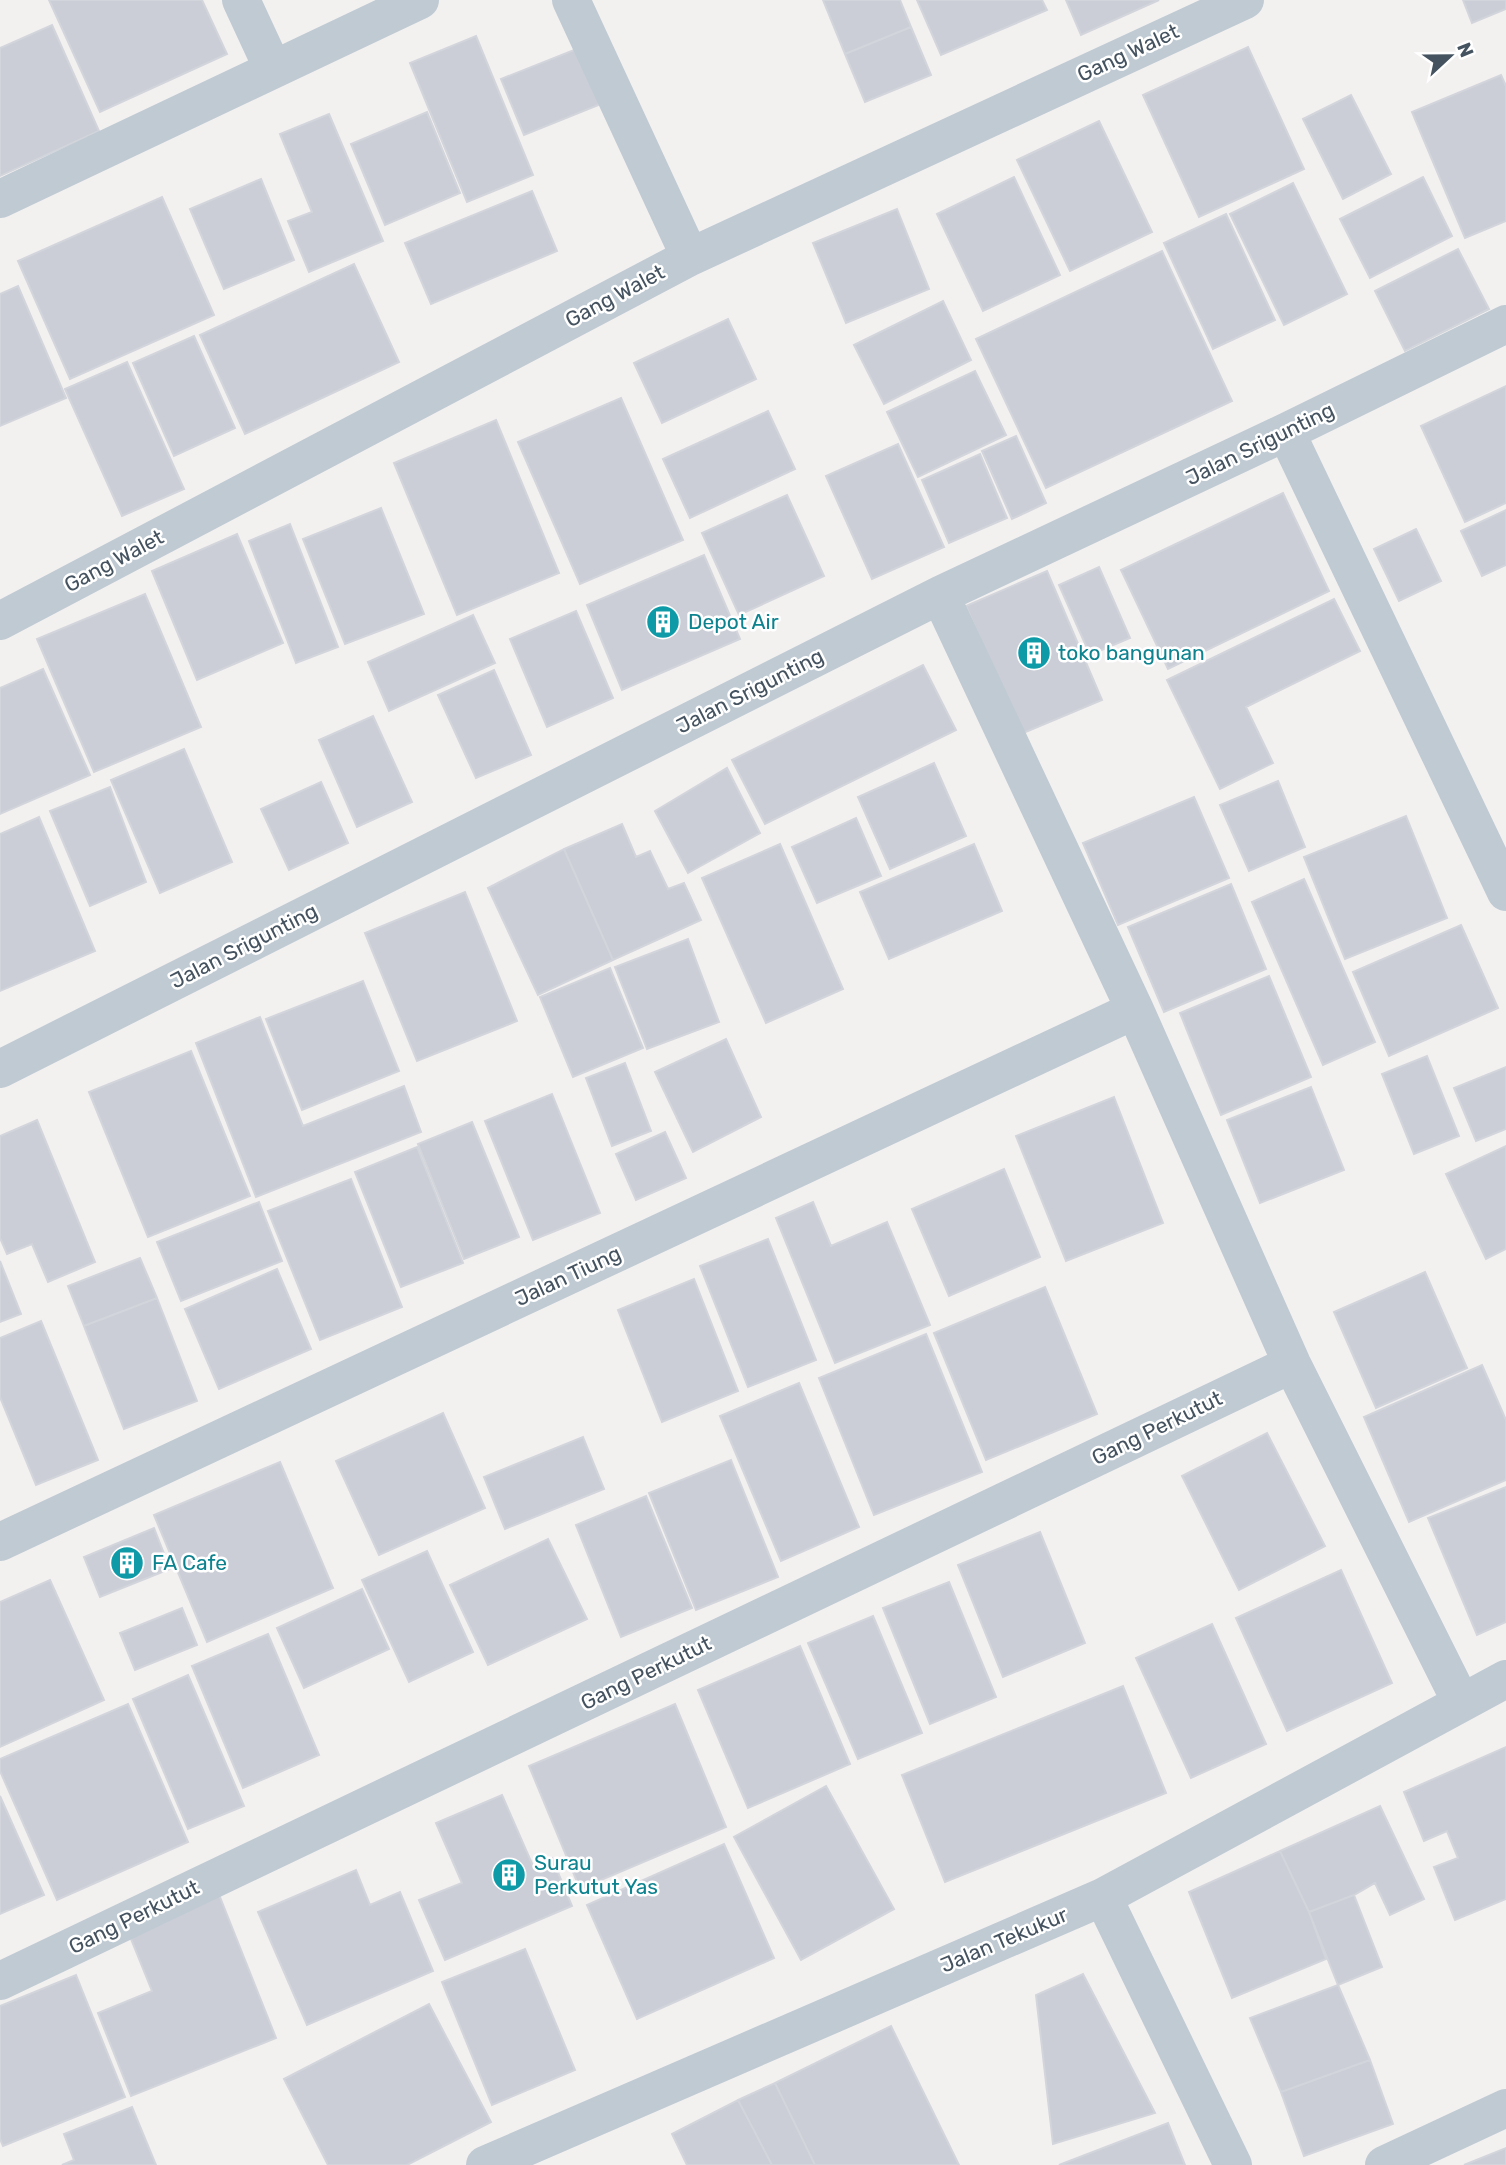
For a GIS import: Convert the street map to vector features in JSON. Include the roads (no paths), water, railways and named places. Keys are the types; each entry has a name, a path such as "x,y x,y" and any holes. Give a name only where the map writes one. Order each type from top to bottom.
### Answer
{"street":[{"path":"241,0 273,69"},
{"path":"0,199 420,0"},
{"path":"571,0 690,257"},
{"name":"Gang Walet","path":"0,621 690,257 1245,0"},
{"name":"Jalan Srigunting","path":"0,1069 940,595 1286,432 1506,324"},
{"path":"1286,432 1506,892"},
{"path":"940,595 1135,1010 1292,1364 1461,1702"},
{"name":"Jalan Tiung","path":"0,1542 1135,1010"},
{"name":"Gang Perkutut","path":"0,1981 1292,1364"},
{"name":"Jalan Tekukur","path":"485,2165 1103,1897 1506,1679"},
{"path":"1103,1897 1233,2165"},
{"path":"1384,2165 1506,2108"}],"place":[{"name":"Depot Air","path":"663,622"},
{"name":"toko bangunan","path":"1034,653"},
{"name":"FA Cafe","path":"127,1563"},
{"name":"Surau Perkutut Yas","path":"509,1875"}]}
